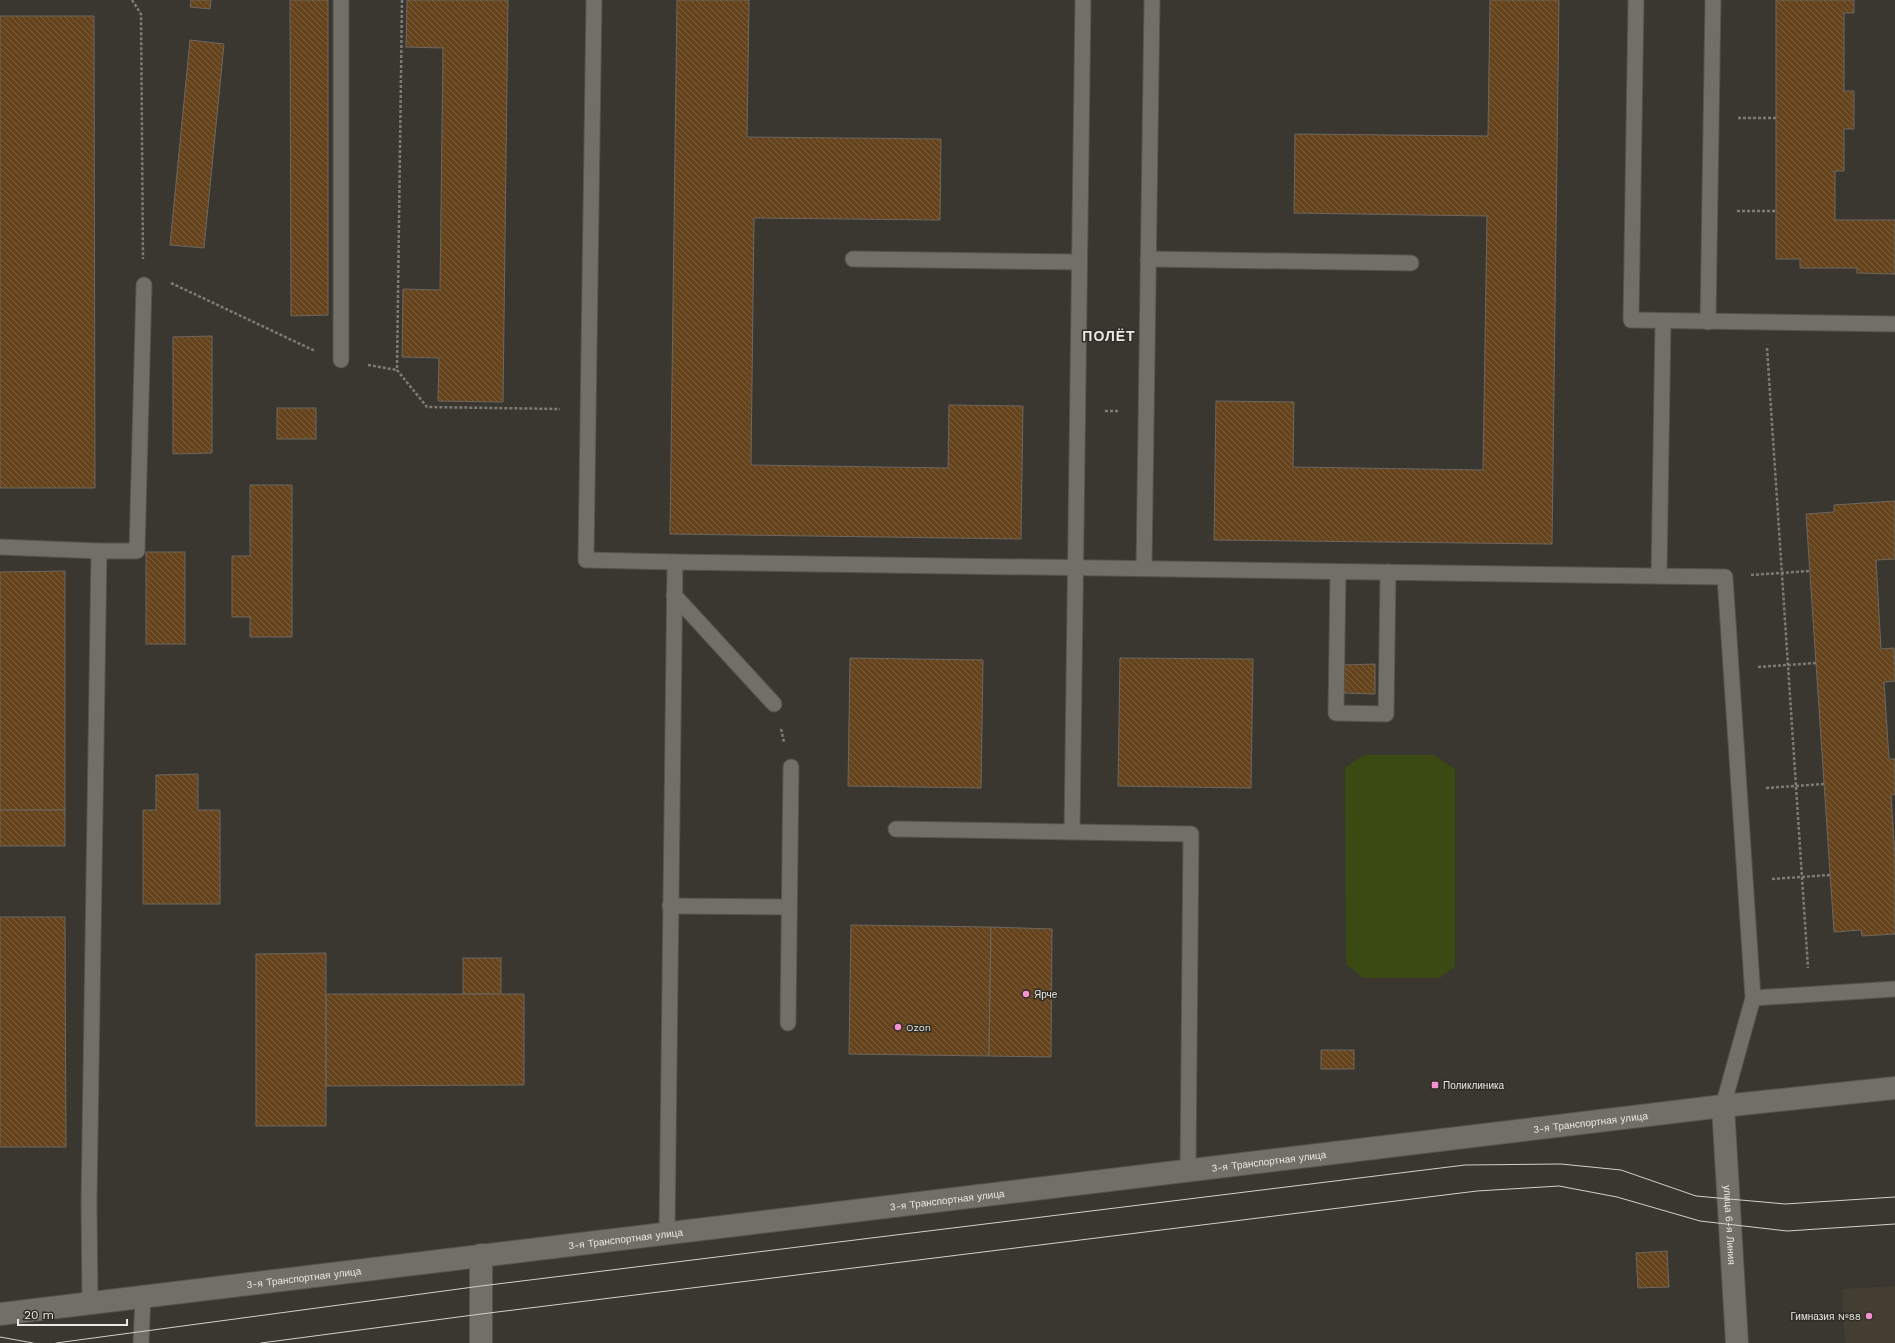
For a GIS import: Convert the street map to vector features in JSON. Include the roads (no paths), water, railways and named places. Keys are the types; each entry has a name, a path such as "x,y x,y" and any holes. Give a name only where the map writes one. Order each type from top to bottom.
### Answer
{"main road":[{"name":"3-я Транспортная улица","path":"0,1314 1723,1106 1895,1088"},
{"name":"улица 6-я Линия","path":"1723,1106 1737,1343"},
{"path":"481,1255 481,1343"}],"lane":[{"path":"341,0 341,360"},
{"path":"594,0 586,560 1725,577 1753,998 1723,1106"},
{"path":"1072,832 1083,0"},
{"path":"1144,568 1152,0"},
{"path":"1636,0 1631,320 1895,324"},
{"path":"1708,322 1713,0"},
{"path":"852,259 1079,262"},
{"path":"1148,259 1411,263"},
{"path":"0,547 137,551 144,285"},
{"path":"1659,576 1663,321"},
{"path":"90,1302 89,1202 99,551"},
{"path":"667,1233 675,562"},
{"path":"1338,572 1336,713 1386,714 1388,572"},
{"path":"674,595 774,704"},
{"path":"788,1023 791,767"},
{"path":"896,829 1191,834 1188,1170"},
{"path":"670,906 789,907"},
{"path":"1753,998 1895,989"},
{"path":"141,1343 143,1296"}],"tram line":[{"path":"56,1343 481,1286 1465,1165 1561,1164 1621,1170 1696,1196 1785,1204 1895,1197"},
{"path":"261,1343 481,1314 1477,1191 1559,1186 1617,1197 1700,1221 1787,1231 1895,1224"},
{"path":"0,1337 33,1343"}],"place":[{"name":"Ярче","path":"1026,994"},
{"name":"Ozon","path":"898,1027"},
{"name":"Поликлиника","path":"1435,1085"},
{"name":"Гимназия №88","path":"1869,1316"}],"district":[{"name":"ПОЛЁТ","path":"1109,336"}]}
